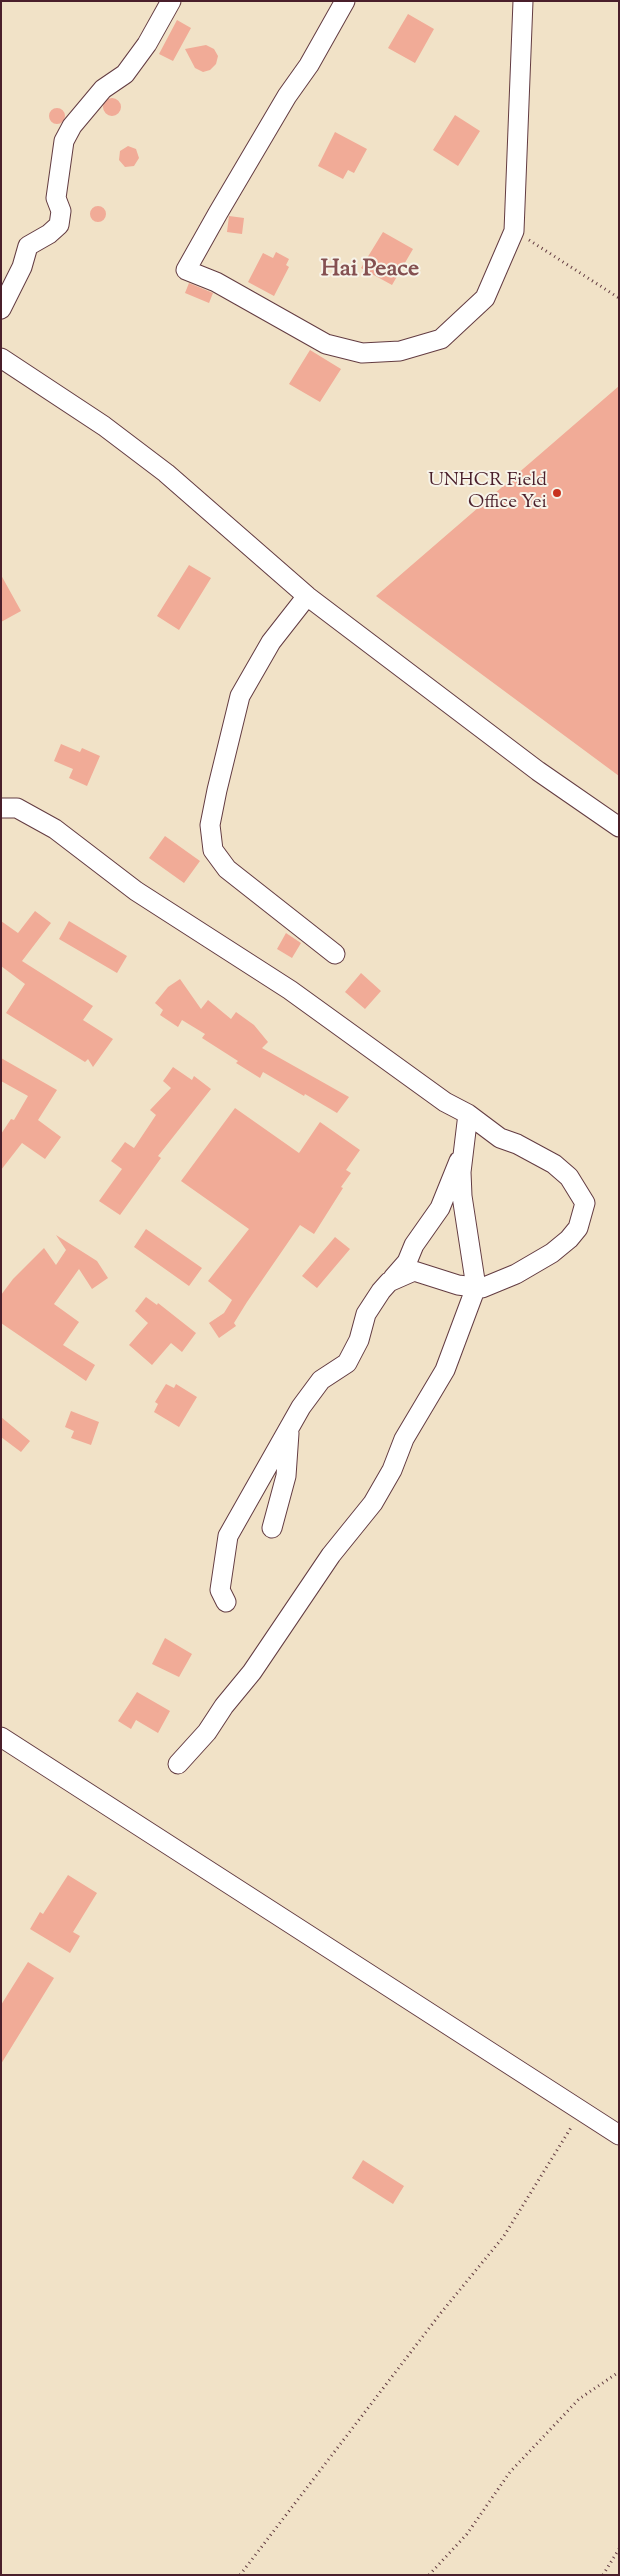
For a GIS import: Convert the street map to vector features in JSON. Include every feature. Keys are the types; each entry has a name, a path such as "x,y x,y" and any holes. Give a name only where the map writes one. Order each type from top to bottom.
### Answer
{"street":[{"path":"1,309 22,267 28,246 49,234 58,225 61,211 56,198 64,141 72,126 103,89 125,74 147,44 171,1"},
{"path":"345,1 309,65 287,96 186,270 216,282 326,344 362,353 400,351 441,339 485,298 514,231 524,1"},
{"path":"1,358 104,426 166,474 307,596 538,771 619,827"},
{"path":"307,596 271,642 240,696 218,782 210,825 214,850 227,869 243,884 335,954"},
{"path":"1,808 17,808 55,829 136,891 290,990 445,1102 468,1114 500,1138 554,1164 570,1177 585,1203 578,1228 552,1253 516,1274 482,1288 458,1285 414,1270 389,1282"},
{"path":"178,1764 206,1732 224,1706 252,1672 331,1556 373,1503 392,1470 404,1438 445,1370 476,1287 462,1196 463,1153 468,1114"},
{"path":"226,1602 220,1590 228,1536 289,1427 321,1380 347,1363 360,1340 366,1314 389,1282 407,1262 414,1244 440,1208 463,1153"},
{"path":"272,1528 286,1476 289,1427"},
{"path":"1,1737 619,2136"}],"path":[{"path":"514,231 619,298"},
{"path":"240,2575 434,2321 504,2236 574,2123 586,2114"},
{"path":"429,2575 467,2534 510,2472 579,2399 619,2372"},
{"path":"603,2575 619,2549"}],"building":[{"path":"408,14 434,29 415,63 388,48"},
{"path":"177,20 191,28 173,61 159,54"},
{"path":"206,45 214,49 218,56 216,64 210,70 203,72 195,68 185,49"},
{"path":"108,98 116,98 121,103 119,114 108,116 103,111 103,103"},
{"path":"57,108 63,110 65,116 63,122 57,124 51,122 49,116 51,110"},
{"path":"455,115 480,131 458,166 433,150"},
{"path":"335,132 367,149 354,173 348,170 343,179 318,166"},
{"path":"128,146 136,149 139,158 134,166 125,167 119,160 120,151"},
{"path":"98,206 106,214 98,222 90,214"},
{"path":"229,216 244,218 242,234 227,232"},
{"path":"383,232 413,249 392,285 361,268"},
{"path":"276,252 289,259 286,265 289,267 274,296 248,282 263,253 273,258"},
{"path":"189,283 213,293 209,303 185,293"},
{"path":"310,350 341,369 320,402 289,384"},
{"name":"UNHCR Field Office Yei","path":"619,386 619,776 376,596"},
{"path":"189,565 211,578 179,630 157,616"},
{"path":"1,575 21,611 1,622"},
{"path":"61,744 80,752 82,748 100,756 87,786 69,778 73,769 54,761"},
{"path":"165,836 200,861 184,883 149,858"},
{"path":"35,911 51,923 22,961 93,1006 83,1020 113,1039 93,1067 88,1059 85,1062 6,1013 25,984 1,966 1,921 18,933"},
{"path":"69,921 127,956 117,973 59,939"},
{"path":"286,933 301,943 292,958 277,949"},
{"path":"361,973 381,991 365,1009 345,992"},
{"path":"180,979 201,1009 208,1000 231,1019 236,1012 254,1025 268,1042 262,1048 349,1097 337,1113 263,1072 260,1078 236,1063 238,1061 202,1038 205,1034 182,1020 178,1027 160,1015 163,1010 155,1003 168,987"},
{"path":"1,1058 57,1090 38,1120 61,1137 45,1159 22,1143 1,1170 1,1134 11,1119 14,1120 28,1096 1,1081"},
{"path":"173,1067 192,1080 194,1076 211,1089 158,1156 161,1158 120,1215 99,1201 122,1169 111,1161 125,1142 134,1148 156,1115 150,1110 171,1088 163,1081"},
{"path":"235,1108 299,1153 320,1122 360,1150 346,1170 351,1173 341,1187 343,1188 314,1234 300,1225 247,1302 234,1323 236,1326 219,1338 209,1323 224,1313 232,1300 208,1281 249,1229 181,1181"},
{"path":"146,1229 202,1268 189,1286 134,1247"},
{"path":"56,1235 97,1261 108,1278 92,1289 79,1269 54,1304 79,1322 63,1345 95,1365 86,1381 1,1323 1,1295 13,1279 44,1248 56,1265 66,1250"},
{"path":"335,1237 350,1249 317,1288 302,1276"},
{"path":"146,1297 157,1305 158,1303 196,1333 182,1352 171,1343 152,1365 129,1345 148,1323 135,1311"},
{"path":"166,1384 174,1388 176,1384 197,1397 179,1427 154,1412 158,1404 155,1402"},
{"path":"71,1411 99,1422 91,1445 71,1438 74,1431 65,1427"},
{"path":"1,1417 30,1441 21,1452 1,1437"},
{"path":"165,1638 192,1654 179,1677 152,1664"},
{"path":"137,1692 170,1711 158,1733 136,1720 131,1729 118,1721"},
{"path":"68,1875 97,1893 73,1932 80,1936 70,1953 30,1929 40,1912 43,1914"},
{"path":"28,1962 54,1978 1,2064 1,2005"},
{"path":"363,2160 404,2186 393,2204 352,2178"}],"place":[{"name":"UNHCR Field Office Yei","path":"557,493"}],"district":[{"name":"Hai Peace","path":"370,271"}]}
